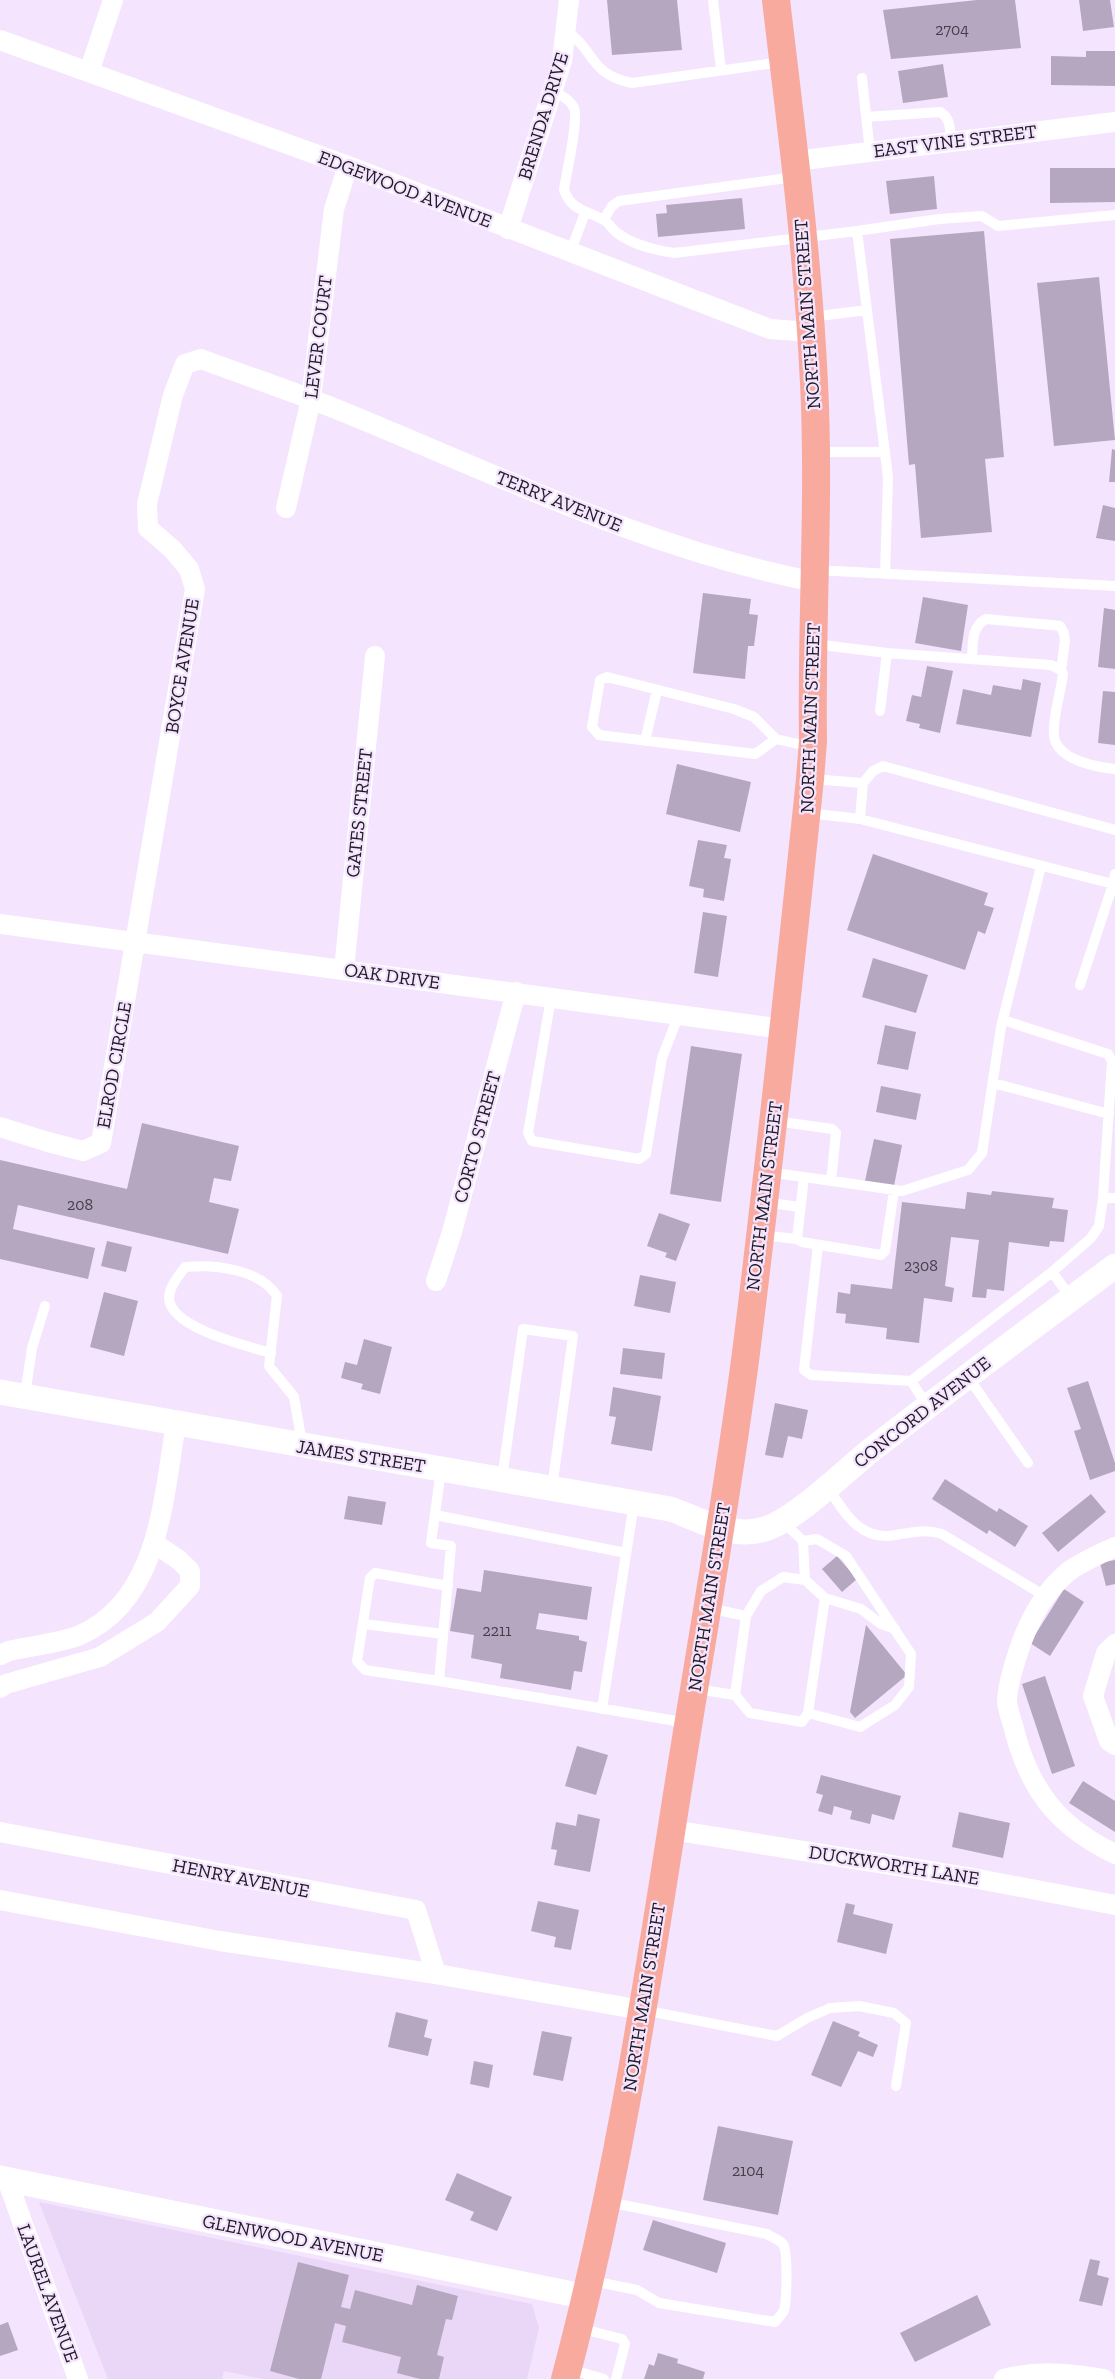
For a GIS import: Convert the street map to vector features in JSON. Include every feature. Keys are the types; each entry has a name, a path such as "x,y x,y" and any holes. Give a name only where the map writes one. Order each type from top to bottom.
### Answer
{"main road":[{"name":"NORTH MAIN STREET","path":"567,2374 589,2289 622,2128 720,1530 745,1356 764,1202 810,779 816,452 810,324 796,169 776,0"}],"street":[{"path":"89,72 113,0"},
{"name":"BRENDA DRIVE","path":"508,229 562,61 569,0"},
{"name":"EDGEWOOD AVENUE","path":"0,40 348,166 770,329 810,324"},
{"name":"EAST VINE STREET","path":"796,169 870,152 1115,122"},
{"name":"LEVER COURT","path":"286,508 311,400 334,209 348,166"},
{"name":"BOYCE AVENUE","path":"135,943 194,589 189,568 173,550 148,528 147,504 173,395 185,364 200,359 311,400"},
{"name":"TERRY AVENUE","path":"311,400 556,501 655,539 761,571 815,576"},
{"name":"GATES STREET","path":"344,970 375,656"},
{"name":"OAK DRIVE","path":"0,924 784,1029"},
{"name":"ELROD CIRCLE","path":"0,1127 48,1142 84,1150 101,1143 135,943"},
{"name":"CORTO STREET","path":"436,1281 452,1232 516,992"},
{"name":"CONCORD AVENUE","path":"720,1530 750,1532 762,1530 782,1521 968,1376 1114,1268"},
{"name":"JAMES STREET","path":"0,1392 302,1447 670,1509 698,1518 720,1530"},
{"path":"0,1655 9,1651 79,1636 105,1620 134,1591 154,1543 176,1424"},
{"path":"0,1688 6,1684 100,1657 157,1622 190,1586 190,1571 179,1560 154,1543"},
{"path":"1115,1547 1068,1572 1046,1596 1031,1617 1018,1652 1007,1701 1022,1756 1039,1793 1065,1822 1090,1842 1115,1854"},
{"path":"1115,1644 1106,1653 1093,1696 1108,1740 1115,1745"},
{"name":"DUCKWORTH LANE","path":"672,1830 973,1878 1115,1905"},
{"name":"HENRY AVENUE","path":"0,1832 416,1910 436,1974"},
{"path":"0,1900 220,1941 436,1974 642,2010"},
{"name":"GLENWOOD AVENUE","path":"4,2179 589,2289"},
{"name":"LAUREL AVENUE","path":"4,2179 78,2379"},
{"path":"1004,2379 1023,2373 1078,2374 1104,2379"}],"lane":[{"path":"713,0 720,70"},
{"path":"566,31 576,38 602,72 616,80 632,83 784,62"},
{"path":"862,78 870,152"},
{"path":"552,92 566,98 574,108 576,120 564,190 568,201 585,213 604,219 616,232 630,241 656,250 674,253 802,236 858,231 939,219 982,216 998,226 1115,215"},
{"path":"866,117 940,112 946,115 949,122 951,142"},
{"path":"604,219 612,206 619,200 796,169"},
{"path":"570,253 585,213"},
{"path":"858,231 888,477 885,574"},
{"path":"810,324 867,310"},
{"path":"816,452 884,452"},
{"path":"815,576 885,574 1115,586"},
{"path":"972,659 975,629 978,624 986,619 1060,626 1064,633 1061,670 1063,674 1054,734 1055,741 1059,748 1078,760 1115,769"},
{"path":"813,644 887,653 1051,665 1061,670"},
{"path":"880,712 887,653"},
{"path":"776,739 755,754 599,735 592,727 600,680 607,677 734,709 754,717 776,739 812,747"},
{"path":"645,741 657,690"},
{"path":"860,819 863,783 872,771 883,766 1115,830"},
{"path":"810,779 863,783"},
{"path":"807,813 860,819 1042,866 1114,881 1080,985"},
{"path":"767,1172 902,1191 968,1170 982,1153 1003,1020 1042,866"},
{"path":"551,998 528,1133 532,1141 639,1159 646,1154 662,1058 678,1014"},
{"path":"818,1245 804,1370 810,1375 911,1381 1052,1272 1091,1238 1098,1226 1103,1198 1112,1061 1108,1054 1003,1020"},
{"path":"993,1083 1109,1114"},
{"path":"773,1120 832,1129 836,1133 831,1181"},
{"path":"797,1239 799,1207 804,1177"},
{"path":"760,1235 797,1239 818,1245 881,1256 885,1251 894,1191"},
{"path":"1103,1198 1115,1198"},
{"path":"764,1202 799,1207"},
{"path":"271,1353 212,1335 183,1319 174,1310 169,1298 173,1284 185,1267 206,1265 251,1275 272,1289 276,1296 270,1366 294,1397 302,1447"},
{"path":"1052,1272 1072,1299"},
{"path":"25,1396 32,1348 45,1306"},
{"path":"502,1480 523,1329 572,1336 552,1489"},
{"path":"968,1376 1028,1463"},
{"path":"911,1381 928,1407"},
{"path":"439,1682 451,1546 431,1543 441,1470"},
{"path":"827,1486 852,1521 869,1534 889,1536 929,1530 942,1534 1046,1596"},
{"path":"602,1709 634,1503"},
{"path":"435,1515 626,1553"},
{"path":"782,1521 803,1541 805,1580"},
{"path":"803,1541 817,1540 846,1556 911,1654 909,1687 895,1705 860,1727 808,1713"},
{"path":"448,1586 374,1573 370,1578 357,1661 365,1670 689,1723"},
{"path":"735,1695 746,1616 761,1591 783,1577 805,1580 825,1598 861,1609 881,1624 895,1629"},
{"path":"694,1689 735,1695 750,1713 802,1722 808,1713 825,1598"},
{"path":"707,1608 746,1616"},
{"path":"364,1624 443,1634"},
{"path":"642,2010 777,2036 806,2018 830,2008 858,2006 894,2013 906,2023 896,2086"},
{"path":"589,2289 637,2290 659,2303 766,2321 775,2322 784,2311 788,2288 785,2272 786,2251 783,2244 766,2234 607,2202"},
{"path":"579,2328 622,2339 626,2344 616,2379"},
{"path":"567,2374 604,2379"}],"shaded area":[{"path":"39,2202 532,2304 539,2328 527,2379 262,2379 224,2371 222,2379 108,2379"}],"building":[{"path":"607,0 677,0 682,50 612,55"},
{"path":"977,0 1015,0 1021,48 891,59 883,10"},
{"path":"1079,0 1110,0 1114,27 1083,31"},
{"path":"1086,51 1115,51 1115,86 1051,85 1051,56 1086,57"},
{"path":"943,64 948,97 903,103 898,71"},
{"path":"1050,168 1115,168 1115,202 1050,203"},
{"path":"934,176 937,209 890,214 886,181"},
{"path":"742,198 745,229 658,237 656,214 667,213 666,205"},
{"path":"984,231 1004,457 985,459 992,532 921,538 915,464 909,465 890,239"},
{"path":"1099,277 1115,440 1054,446 1037,283"},
{"path":"1112,449 1115,450 1115,482 1109,482"},
{"path":"1103,505 1115,508 1115,541 1096,538"},
{"path":"703,593 751,599 749,614 758,615 754,646 748,646 745,679 693,673"},
{"path":"923,597 968,605 961,651 915,643"},
{"path":"1104,608 1115,610 1115,669 1098,667"},
{"path":"927,666 953,671 940,733 919,728 920,724 906,721 912,695 921,697"},
{"path":"1023,679 1041,683 1031,737 956,724 963,689 991,695 993,685 1021,690"},
{"path":"1103,691 1115,692 1115,745 1098,743"},
{"path":"677,764 751,782 740,832 666,814"},
{"path":"698,840 727,845 724,858 731,859 724,901 703,897 704,889 689,886"},
{"path":"873,854 988,893 984,905 994,908 985,934 978,931 965,970 847,930"},
{"path":"703,912 727,916 718,977 694,973"},
{"path":"873,958 928,975 916,1013 862,997"},
{"path":"885,1025 916,1032 908,1070 877,1064"},
{"path":"691,1046 742,1054 721,1202 670,1194"},
{"path":"881,1086 921,1094 916,1120 876,1112"},
{"path":"142,1123 239,1146 231,1181 214,1178 209,1202 239,1209 228,1254 18,1205 13,1229 95,1248 88,1279 0,1259 0,1160 127,1189"},
{"path":"874,1139 902,1145 894,1186 865,1181"},
{"path":"992,1191 1054,1198 1052,1208 1068,1210 1064,1242 1050,1241 1049,1247 1009,1242 1004,1291 987,1289 986,1298 972,1297 979,1240 951,1237 945,1286 954,1288 952,1302 924,1298 919,1343 886,1339 887,1328 845,1323 846,1314 836,1313 838,1292 850,1294 851,1284 892,1289 902,1202 965,1209 967,1192 991,1195"},
{"path":"659,1213 690,1224 676,1261 665,1257 667,1253 647,1246"},
{"path":"107,1241 132,1247 126,1272 101,1266"},
{"path":"640,1275 676,1282 670,1313 634,1306"},
{"path":"104,1292 138,1301 124,1356 90,1347"},
{"path":"364,1339 392,1347 380,1394 361,1389 363,1384 341,1378 345,1362 357,1365"},
{"path":"623,1348 665,1353 662,1379 620,1374"},
{"path":"1088,1381 1115,1463 1115,1471 1090,1480 1074,1431 1081,1429 1067,1388"},
{"path":"613,1387 661,1396 652,1451 611,1444 616,1417 609,1416"},
{"path":"775,1403 808,1410 802,1439 788,1436 783,1458 765,1455"},
{"path":"945,1479 997,1512 999,1508 1028,1526 1015,1547 989,1530 987,1534 932,1499"},
{"path":"1091,1494 1106,1512 1058,1552 1042,1533"},
{"path":"348,1496 386,1502 382,1525 344,1519"},
{"path":"837,1556 857,1579 842,1592 822,1569"},
{"path":"1115,1560 1115,1584 1106,1586 1100,1563"},
{"path":"484,1570 592,1587 587,1620 539,1613 536,1629 579,1636 579,1640 587,1642 582,1672 574,1671 571,1690 500,1678 502,1664 471,1658 474,1635 450,1631 457,1588 481,1592"},
{"path":"1064,1589 1084,1602 1050,1656 1030,1643"},
{"path":"866,1625 907,1675 855,1718 850,1712"},
{"path":"1045,1676 1075,1766 1052,1774 1022,1684"},
{"path":"577,1746 608,1755 596,1795 565,1786"},
{"path":"821,1775 901,1796 894,1820 872,1814 870,1824 850,1819 852,1811 834,1806 832,1815 818,1811 823,1795 816,1793"},
{"path":"1083,1781 1115,1801 1115,1832 1069,1803"},
{"path":"959,1812 1010,1823 1003,1858 952,1847"},
{"path":"578,1814 600,1819 590,1872 554,1865 557,1850 551,1849 556,1822 576,1826"},
{"path":"538,1901 579,1910 571,1950 554,1947 556,1937 531,1931"},
{"path":"846,1903 855,1905 853,1914 893,1924 886,1954 837,1942"},
{"path":"396,2012 428,2020 424,2037 432,2039 428,2056 388,2047"},
{"path":"833,2021 860,2032 858,2036 878,2045 873,2057 858,2051 841,2087 811,2075"},
{"path":"542,2031 572,2037 563,2081 533,2075"},
{"path":"474,2061 493,2065 489,2088 470,2084"},
{"path":"718,2126 793,2141 778,2215 703,2200"},
{"path":"457,2173 512,2197 497,2231 470,2220 474,2212 445,2200"},
{"path":"653,2220 726,2243 717,2273 643,2250"},
{"path":"1090,2259 1100,2261 1097,2275 1109,2278 1102,2306 1079,2301"},
{"path":"298,2262 349,2275 341,2307 350,2309 355,2290 412,2305 417,2285 458,2296 452,2320 446,2319 437,2355 444,2357 439,2379 420,2379 397,2373 401,2357 342,2342 346,2326 335,2323 321,2379 299,2379 270,2371"},
{"path":"977,2295 991,2325 915,2362 900,2333"},
{"path":"8,2322 18,2350 0,2356 0,2325"},
{"path":"658,2353 678,2359 677,2363 705,2372 703,2379 644,2379 649,2364 654,2366"}]}
